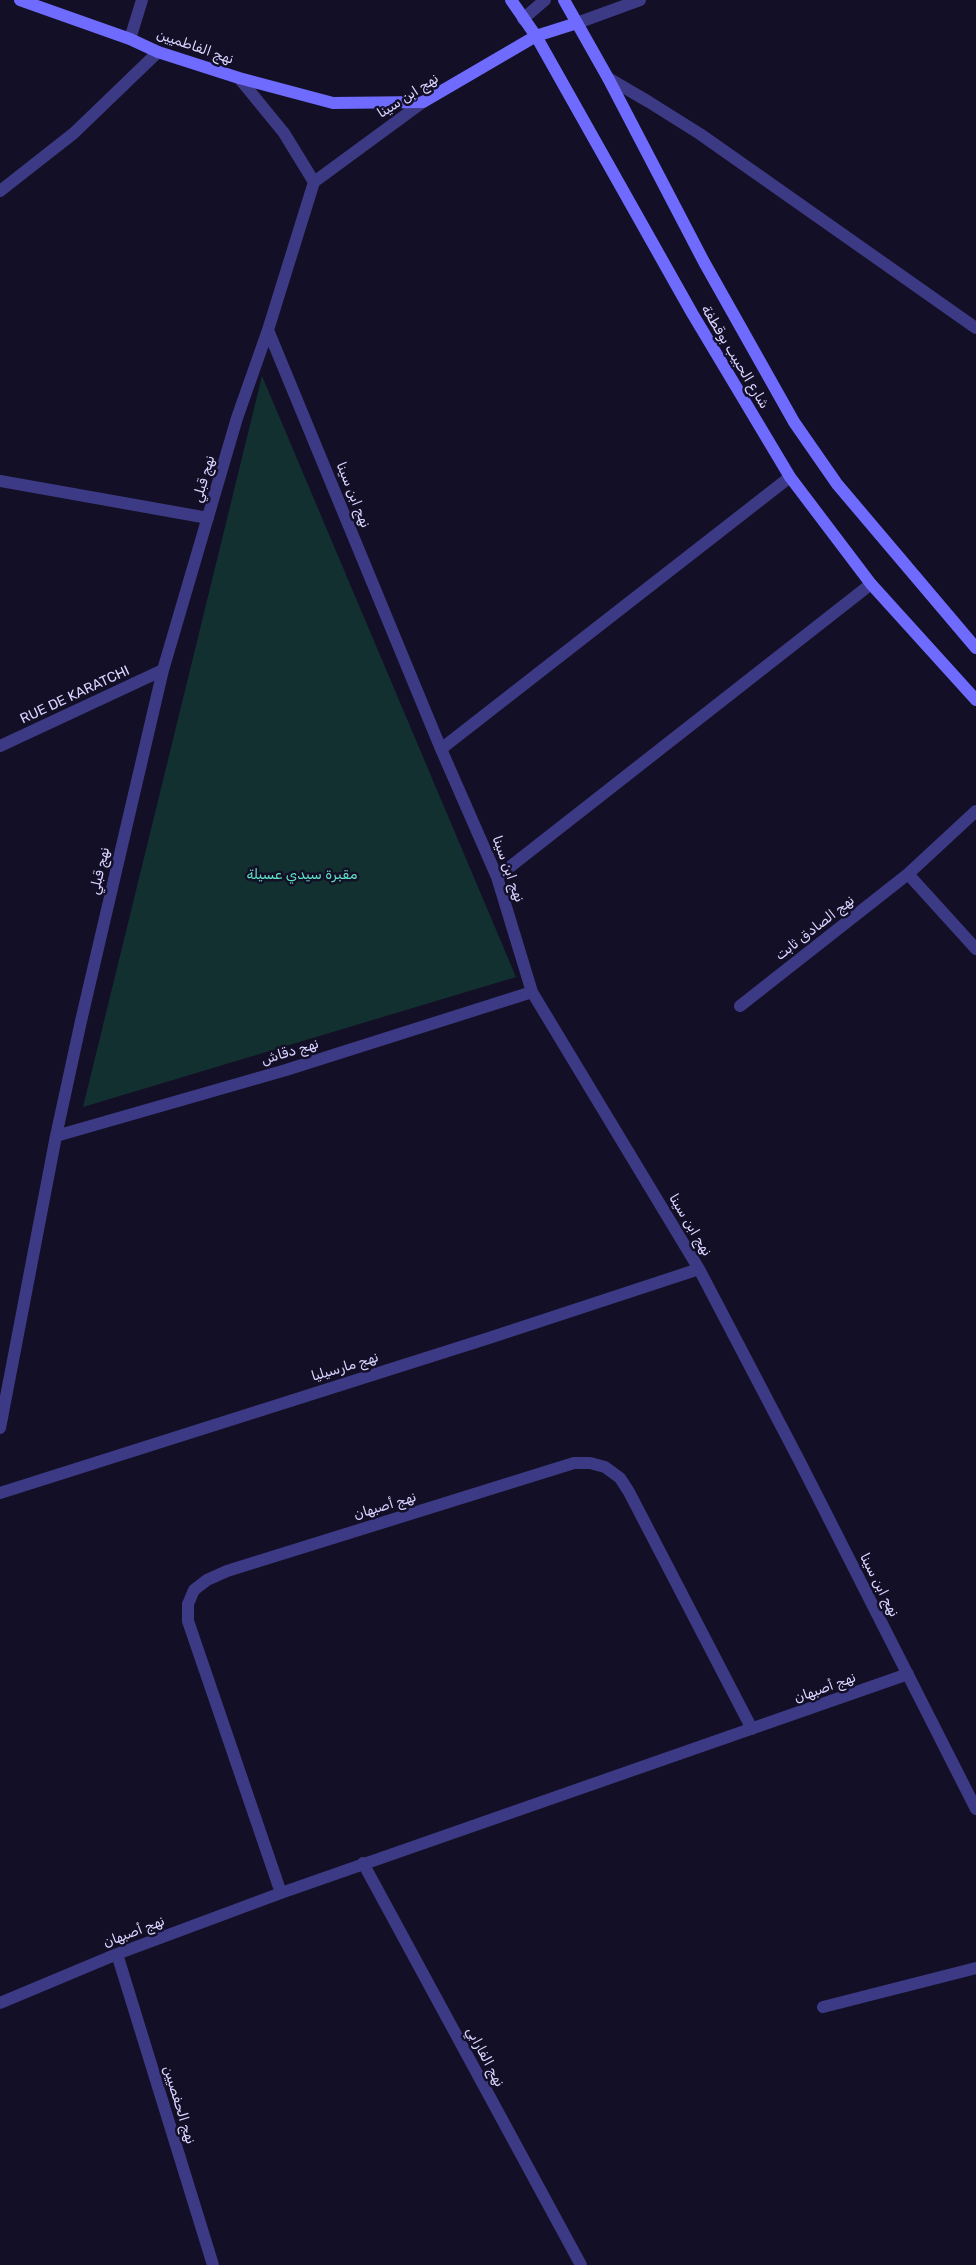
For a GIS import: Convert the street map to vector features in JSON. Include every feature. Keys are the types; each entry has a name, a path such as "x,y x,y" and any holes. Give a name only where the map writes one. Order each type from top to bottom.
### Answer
{"main road":[{"name":"نهج الفاطميين","path":"20,0 130,39 158,52 239,78"},
{"name":"شارع الحبيب بوقطفة","path":"511,0 536,36 692,314 790,477 871,584 976,700"},
{"name":"شارع الحبيب بوقطفة","path":"564,0 608,78 704,262 794,422 837,484 976,648"},
{"name":"نهج ابن سينا","path":"423,102 536,36 577,23"},
{"path":"239,78 333,104 423,102"}],"street":[{"path":"130,39 142,0"},
{"path":"523,18 545,0"},
{"path":"577,23 640,0"},
{"path":"0,191 74,132 158,52"},
{"name":"نهج الفاطميين","path":"239,78 284,132 314,182"},
{"path":"608,78 700,134 976,328"},
{"name":"نهج ابن سينا","path":"314,182 423,102"},
{"path":"268,330 314,182"},
{"name":"نهج ابن سينا","path":"268,330 441,749 498,876 532,992 699,1269 975,1805"},
{"name":"نهج قبلي","path":"0,1428 56,1136 163,670 237,418 268,330"},
{"path":"441,749 790,477"},
{"path":"0,481 208,518"},
{"path":"498,876 871,584"},
{"name":"RUE DE KARATCHI","path":"0,746 163,670"},
{"name":"نهج الصادق ثابت","path":"740,1006 908,874 976,811"},
{"path":"908,874 976,949"},
{"name":"نهج دقاش","path":"56,1136 286,1070 532,992"},
{"name":"نهج مارسيليا","path":"0,1493 699,1269"},
{"name":"نهج أصبهان","path":"281,1893 188,1620 188,1604 194,1590 207,1580 227,1571 574,1463 590,1463 605,1468 620,1478 629,1492 752,1730"},
{"name":"نهج أصبهان","path":"0,2003 117,1954 363,1863 752,1730 908,1674"},
{"name":"نهج الفارابي","path":"363,1863 581,2265"},
{"name":"نهج الحفصيين","path":"117,1954 213,2265"},
{"path":"823,2007 976,1968"}],"green space":[{"name":"مقبرة سيدي عسيلة","path":"262,376 516,977 83,1107"}]}
